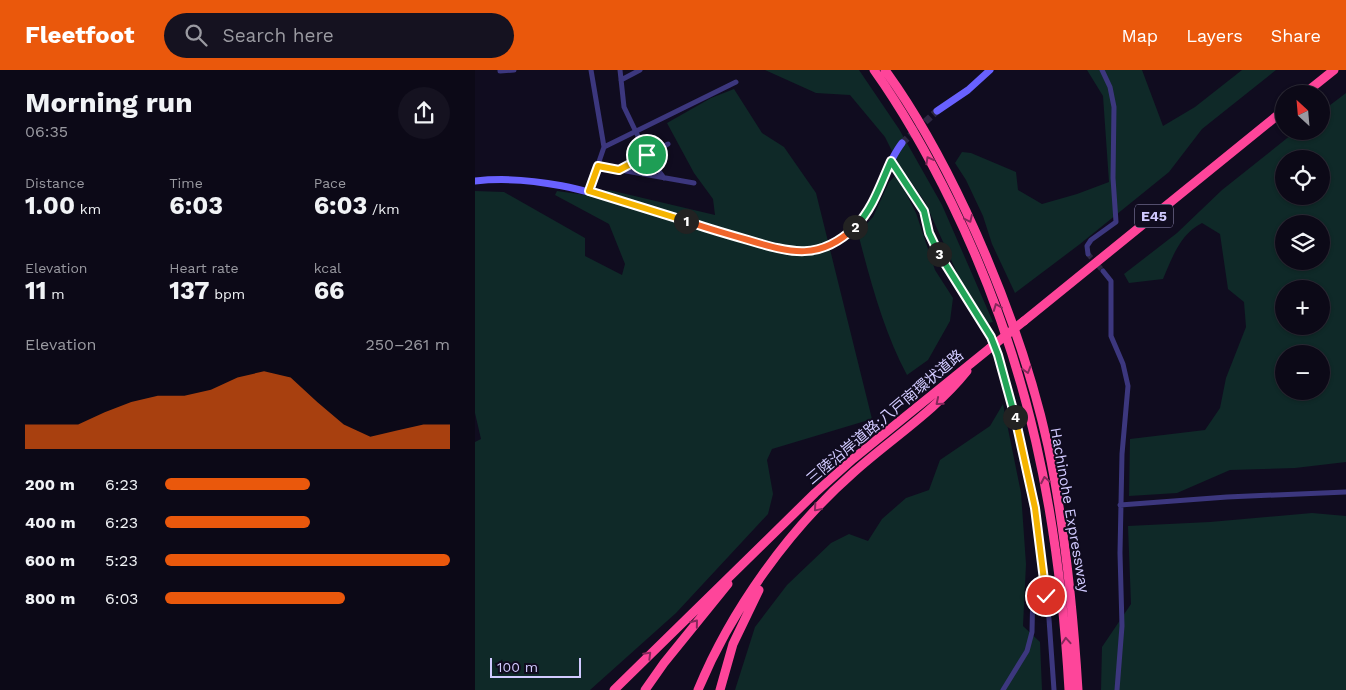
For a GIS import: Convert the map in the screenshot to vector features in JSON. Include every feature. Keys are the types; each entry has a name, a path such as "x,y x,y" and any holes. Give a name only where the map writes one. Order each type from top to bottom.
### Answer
{"highway":[{"name":"Hachinohe Expressway","path":"873,70 911,125 940,178 970,240 1004,325 1025,395 1046,486 1064,611 1069,690"},
{"name":"Hachinohe Expressway","path":"885,70 924,130 951,179 981,243 1012,322 1031,383 1047,446 1064,535 1073,612 1078,690"},
{"path":"1315,85 1334,70"},
{"name":"E45","path":"987,351 1275,117"},
{"name":"三陸沿岸道路;八戸南環状道路","path":"783,524 840,470 987,351"},
{"name":"三陸沿岸道路;八戸南環状道路","path":"789,541 822,502 945,397 987,351"},
{"path":"614,690 783,524"},
{"path":"645,690 708,607 783,524"},
{"path":"698,690 732,622 760,579 789,541"},
{"path":"720,690 726,665 741,625 763,582 789,541"}],"street":[{"path":"500,70 514,70"},
{"path":"589,191 604,147 591,70"},
{"path":"620,70 624,107 647,155 664,178"},
{"path":"621,80 640,70"},
{"path":"937,111 968,90 990,70"},
{"path":"1089,254 1087,246 1091,240 1116,222 1113,178 1115,107 1102,70"},
{"path":"604,147 736,82"},
{"path":"475,181 518,180 552,183 589,191 782,250 807,252 838,242 862,220 872,204 895,151 902,143"},
{"path":"619,170 668,144"},
{"path":"891,161 924,211 929,233 937,252 987,329 998,355 1025,458 1035,508 1049,619 1054,690"},
{"path":"598,166 694,183"},
{"path":"1103,271 1111,281 1111,336 1123,364 1127,386 1120,505 1122,626 1117,690"},
{"path":"1120,505 1227,497 1346,492"},
{"path":"1003,690 1027,650 1032,632 1033,586 1035,581 1044,580"}],"green space":[{"path":"765,70 859,70 899,129 942,205 993,322 988,323 958,275 925,202 898,163 885,137 850,95 816,93"},
{"path":"1087,70 1142,70 1163,126 1195,107 1242,70 1276,70 1202,129 1169,172 1080,244 1015,293 992,244 983,216 966,180 955,163 962,152 971,153 1016,172 1018,190 1042,204 1109,182 1103,96"},
{"path":"734,89 762,133 784,147 816,193 872,419 772,449 767,460 773,494 768,514 676,613 590,690 475,690 475,442 481,439 475,413 475,191 504,192 585,238 585,256 622,275 625,264 609,224 555,195 557,191 586,195 609,190 715,215 713,199 694,173 667,123 711,98"},
{"path":"1346,93 1346,462 1295,468 1230,470 1177,493 1129,496 1130,439 1205,430 1220,408 1226,378 1246,327 1244,302 1228,289 1220,234 1202,223 1182,240 1173,255 1163,279 1129,283 1124,274 1177,233 1222,190 1285,140 1330,140 1330,105"},
{"path":"895,176 916,213 935,270 953,298 950,321 928,360 907,375 885,324 858,233 873,217 889,182"},
{"path":"1003,404 1021,493 1026,564 1023,626 1040,642 1042,690 735,690 755,627 787,585 831,543 849,534 868,541 882,519 906,498 929,490 940,460 990,426"},
{"path":"1312,513 1346,516 1346,690 1101,690 1102,647 1131,604 1128,526 1210,522"}],"tunnel":[{"path":"902,143 937,111"},
{"path":"1088,254 1103,271"}],"route":[{"path":"647,155 619,170 598,166 589,191 782,250 807,252 838,242 862,220 872,204 891,161 924,211 929,233 937,252 987,329 998,355 1025,458 1035,508 1046,596"}]}
